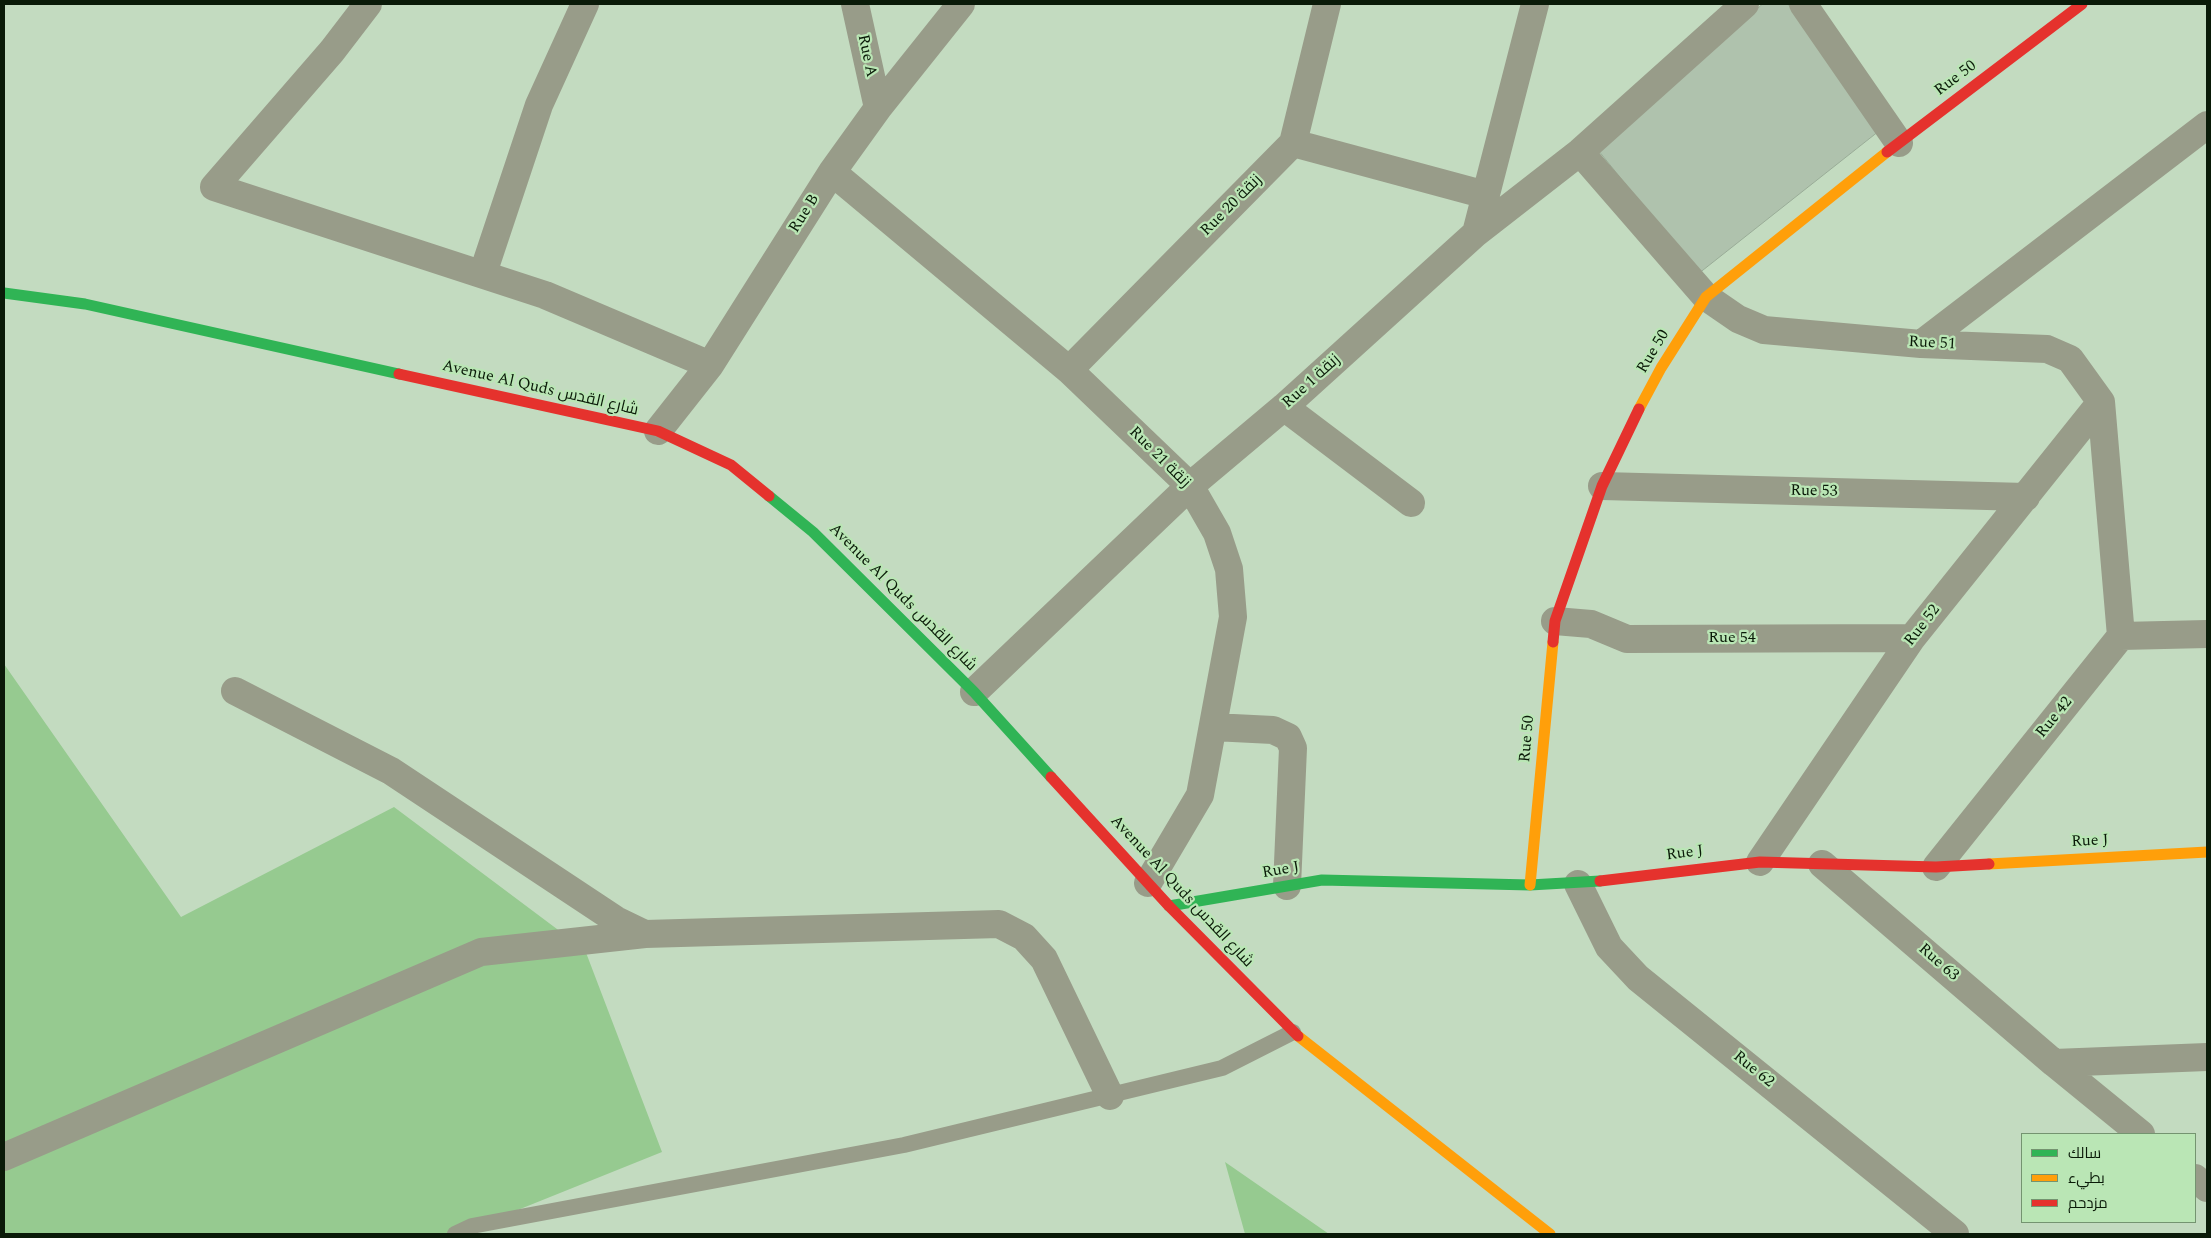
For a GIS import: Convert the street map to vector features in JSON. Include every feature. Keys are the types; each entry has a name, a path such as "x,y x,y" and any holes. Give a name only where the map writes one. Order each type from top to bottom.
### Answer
{"street":[{"path":"368,4 332,51 214,187 483,273 545,295 710,364"},
{"path":"483,273 539,105 585,4"},
{"name":"Rue A","path":"855,4 878,108"},
{"name":"Rue B","path":"658,431 710,364 832,172 878,108 961,4"},
{"path":"1327,4 1293,143 1486,195"},
{"path":"1476,233 1535,4"},
{"name":"Rue 1 زنقة","path":"974,692 1190,486 1284,407 1476,233 1580,152 1745,4"},
{"path":"1803,4 1899,143"},
{"name":"Rue 50","path":"1530,886 1555,621 1602,486 1657,376 1706,298 1899,143 2082,4"},
{"path":"1921,344 2207,125"},
{"name":"Rue 20 زنقة","path":"1069,370 1293,143"},
{"name":"Rue 51","path":"1580,152 1706,298 1738,319 1764,330 1921,344 2047,349 2070,359 2101,402"},
{"name":"Rue 21 زنقة","path":"832,172 1069,370 1190,486 1217,534 1229,569 1233,617 1200,795 1148,883"},
{"name":"Avenue Al Quds شارع القدس","path":"22,283 57,300"},
{"name":"Avenue Al Quds شارع القدس","path":"4,292 85,304 658,431 731,465 813,532 974,692 1169,906 1293,1032 1550,1234"},
{"path":"2101,402 2121,636 2207,634"},
{"name":"Rue 52","path":"1760,862 1912,638 2101,402"},
{"path":"1284,407 1411,503"},
{"name":"Rue 53","path":"1602,486 2026,497"},
{"name":"Rue 54","path":"1555,621 1592,624 1627,638 1912,638"},
{"name":"Rue 42","path":"1936,867 2121,636"},
{"path":"235,691 391,771 616,920 645,934"},
{"path":"1213,726 1273,730 1288,737 1293,748 1287,886"},
{"name":"Rue J","path":"1169,906 1322,880 1530,886 1578,884 1760,862 1936,867 2207,852"},
{"name":"Rue 63","path":"1822,864 2054,1063 2140,1133"},
{"name":"Rue 62","path":"1578,884 1610,947 1638,978 1955,1234"},
{"path":"4,1156 481,952 645,934 999,924 1024,937 1044,959 1110,1096"},
{"path":"2054,1063 2207,1057"},
{"path":"2196,1179 2207,1188"}],"lane":[{"path":"455,1234 472,1226 904,1145 1110,1096 1222,1068 1293,1032"}],"green space":[{"path":"4,664 181,917 394,807 585,950 662,1152 458,1234 4,1234"},
{"path":"1225,1162 1329,1234 1245,1234"}],"building":[{"path":"1763,4 1788,4 1879,131 1698,274 1598,150"}],"traffic: fast":[{"path":"4,293 85,304 399,374"},
{"path":"769,496 813,532 974,692 1051,777"},
{"path":"1169,906 1322,880 1530,885 1600,881"}],"traffic: slow":[{"path":"1639,409 1661,368 1706,297 1887,152"},
{"path":"1530,885 1553,642"},
{"path":"1989,864 2207,852"},
{"path":"1298,1036 1550,1234"}],"traffic: jam":[{"path":"1887,152 2082,4"},
{"path":"399,374 658,431 731,465 769,496"},
{"path":"1553,642 1555,621 1602,486 1639,409"},
{"path":"1051,777 1169,906 1298,1036"},
{"path":"1600,881 1760,862 1936,867 1989,864"}]}
